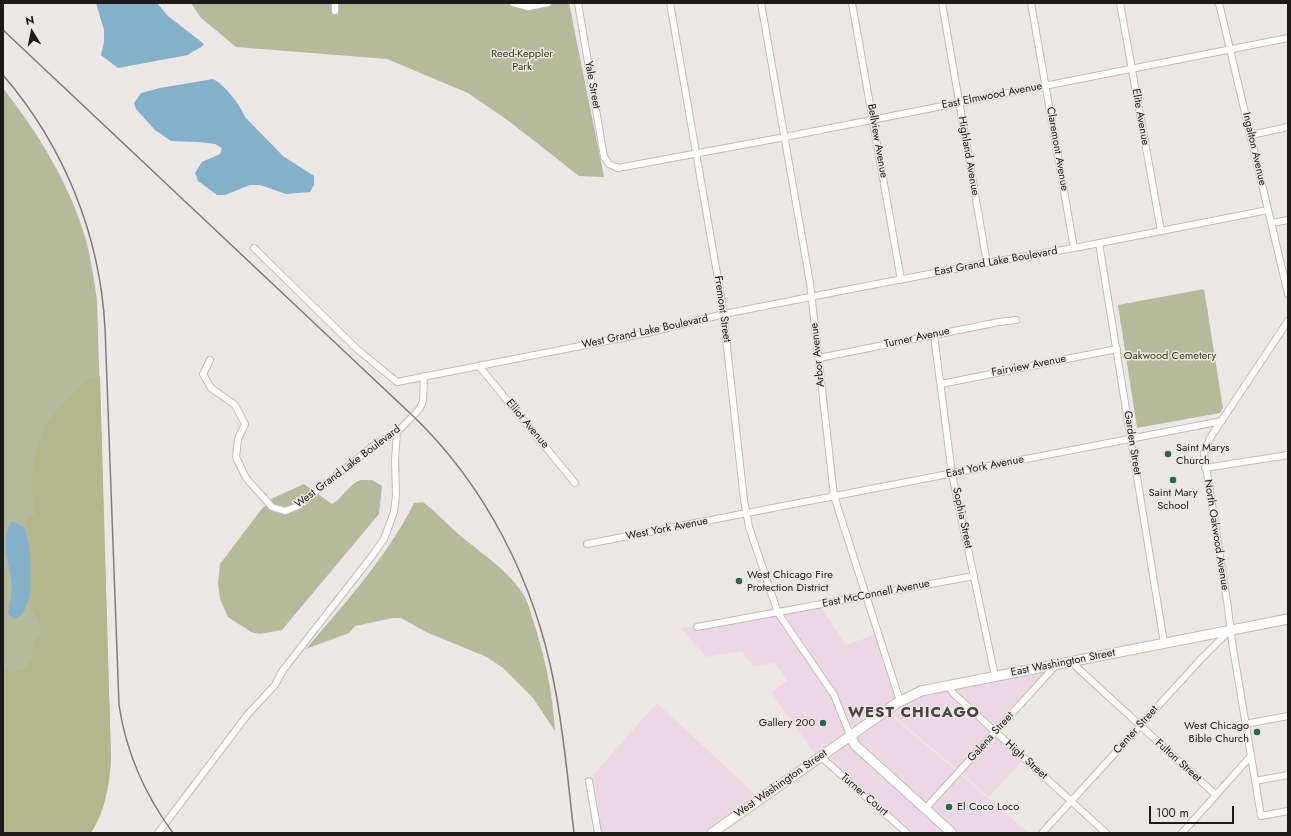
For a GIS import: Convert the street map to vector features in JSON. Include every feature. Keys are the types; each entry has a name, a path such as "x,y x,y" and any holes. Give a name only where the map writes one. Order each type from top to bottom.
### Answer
{"main road":[{"name":"East Washington Street","path":"850,735 900,701 922,690 1288,619"},
{"name":"West Washington Street","path":"712,833 850,735"},
{"path":"850,735 855,745 952,833"}],"street":[{"path":"335,3 335,12"},
{"path":"513,3 528,7 548,3"},
{"name":"Yale Street","path":"578,3 603,154 609,164"},
{"name":"Fremont Street","path":"670,3 724,314 749,527 778,613 834,695 850,735"},
{"name":"Arbor Avenue","path":"761,3 812,297 834,496 900,701"},
{"name":"Bellview Avenue","path":"852,3 901,280"},
{"name":"Highland Avenue","path":"942,3 987,263"},
{"name":"Claremont Avenue","path":"1031,3 1074,248"},
{"name":"Elite Avenue","path":"1120,3 1160,231"},
{"name":"Ingalton Avenue","path":"1219,3 1288,294"},
{"name":"East Elmwood Avenue","path":"609,164 618,168 696,154 1288,38"},
{"path":"1251,135 1288,127"},
{"name":"East Grand Lake Boulevard","path":"724,314 1268,210"},
{"path":"1272,224 1288,220"},
{"name":"Garden Street","path":"1099,243 1132,438 1164,643"},
{"name":"West Grand Lake Boulevard","path":"254,248 357,348 396,382 647,333 724,314"},
{"name":"Turner Avenue","path":"819,358 999,322 1016,320"},
{"name":"North Oakwood Avenue","path":"1288,321 1210,438 1204,453 1205,468 1250,757 1261,816 1288,811"},
{"name":"Sophia Street","path":"934,335 952,474 995,676"},
{"name":"Fairview Avenue","path":"941,384 1117,349"},
{"name":"West Grand Lake Boulevard","path":"210,360 203,374 210,388 235,405 244,424 238,439 236,457 246,478 272,507 285,511 298,506 373,446 397,432 420,408 424,376"},
{"name":"Elliot Avenue","path":"478,366 575,482"},
{"name":"East York Avenue","path":"747,513 1222,421"},
{"path":"158,833 248,714 275,685 283,670 384,539 390,524 396,495 395,460 397,432"},
{"path":"1205,468 1288,455"},
{"name":"West York Avenue","path":"587,544 747,513"},
{"name":"East McConnell Avenue","path":"697,627 974,576"},
{"name":"Center Street","path":"1042,833 1202,658 1231,630"},
{"name":"Fulton Street","path":"1070,661 1216,795"},
{"name":"Galena Street","path":"925,809 1057,664"},
{"name":"High Street","path":"948,685 953,693 1106,833"},
{"path":"1245,724 1288,716"},
{"name":"Turner Court","path":"820,756 907,833"},
{"path":"1182,833 1250,757"},
{"path":"1255,781 1288,774"},
{"path":"589,781 598,833"}],"shaded area":[{"path":"820,606 846,645 877,634 898,700 854,730 836,694 780,613"},
{"path":"777,614 834,697 851,733 817,757 771,692 788,681 775,663 753,666 742,651 706,657 681,628"},
{"path":"1053,666 995,730 955,693 950,686"},
{"path":"947,687 993,733 958,770 888,711 904,700"},
{"path":"657,703 758,797 707,833 601,833 593,775"},
{"path":"886,711 1029,833 907,833 822,755"},
{"path":"995,734 1023,760 989,797 960,772"}],"green space":[{"name":"Reed-Keppler Park","path":"191,3 569,3 604,177 579,176 510,122 468,93 387,59 236,47 200,17"},
{"path":"3,88 52,160 71,199 86,240 97,300 111,760 106,798 100,816 91,833 3,833"},
{"name":"Oakwood Cemetery","path":"1204,289 1223,408 1220,413 1137,428 1118,305"},
{"path":"100,376 111,760 109,780 100,816 91,833 3,833 3,666 13,673 25,669 32,658 33,645 41,633 39,623 27,601 31,587 31,571 26,525 28,516 35,514 31,481 36,450 45,426 60,406 88,378"},
{"path":"360,480 372,480 382,486 379,514 282,630 260,634 251,632 228,617 220,599 218,583 220,564 260,511 271,499 304,484 332,504 352,485"},
{"path":"423,502 511,578 525,597 542,649 550,690 555,731 533,698 503,668 487,657 426,632 401,618 393,618 355,626 349,633 306,649 378,561 403,523 414,503"}],"water":[{"path":"96,3 157,3 168,16 204,44 188,55 118,68 101,55 104,42 104,30"},
{"path":"213,79 227,90 240,107 245,117 283,156 314,176 314,185 310,192 286,194 260,185 250,185 225,195 217,195 198,181 195,173 202,162 220,154 222,148 215,144 171,141 155,130 136,109 134,103 141,93 160,88"},
{"path":"11,522 25,528 31,563 30,592 27,604 22,614 15,619 8,614 12,583 5,543"}],"railway":[{"path":"3,30 413,416 439,443 463,473 485,505 504,538 534,609 554,683 563,739 574,833"},
{"path":"3,75 25,102 44,131 61,162 75,193 87,226 96,259 102,293 105,328 119,705 126,739 138,772 154,804 173,833"}],"place":[{"name":"Saint Marys Church","path":"1168,454"},
{"name":"Saint Mary School","path":"1173,480"},
{"name":"West Chicago Fire Protection District","path":"739,581"},
{"name":"Gallery 200","path":"823,723"},
{"name":"West Chicago Bible Church","path":"1257,732"},
{"name":"El Coco Loco","path":"949,807"}],"district":[{"name":"WEST CHICAGO","path":"914,713"}]}
